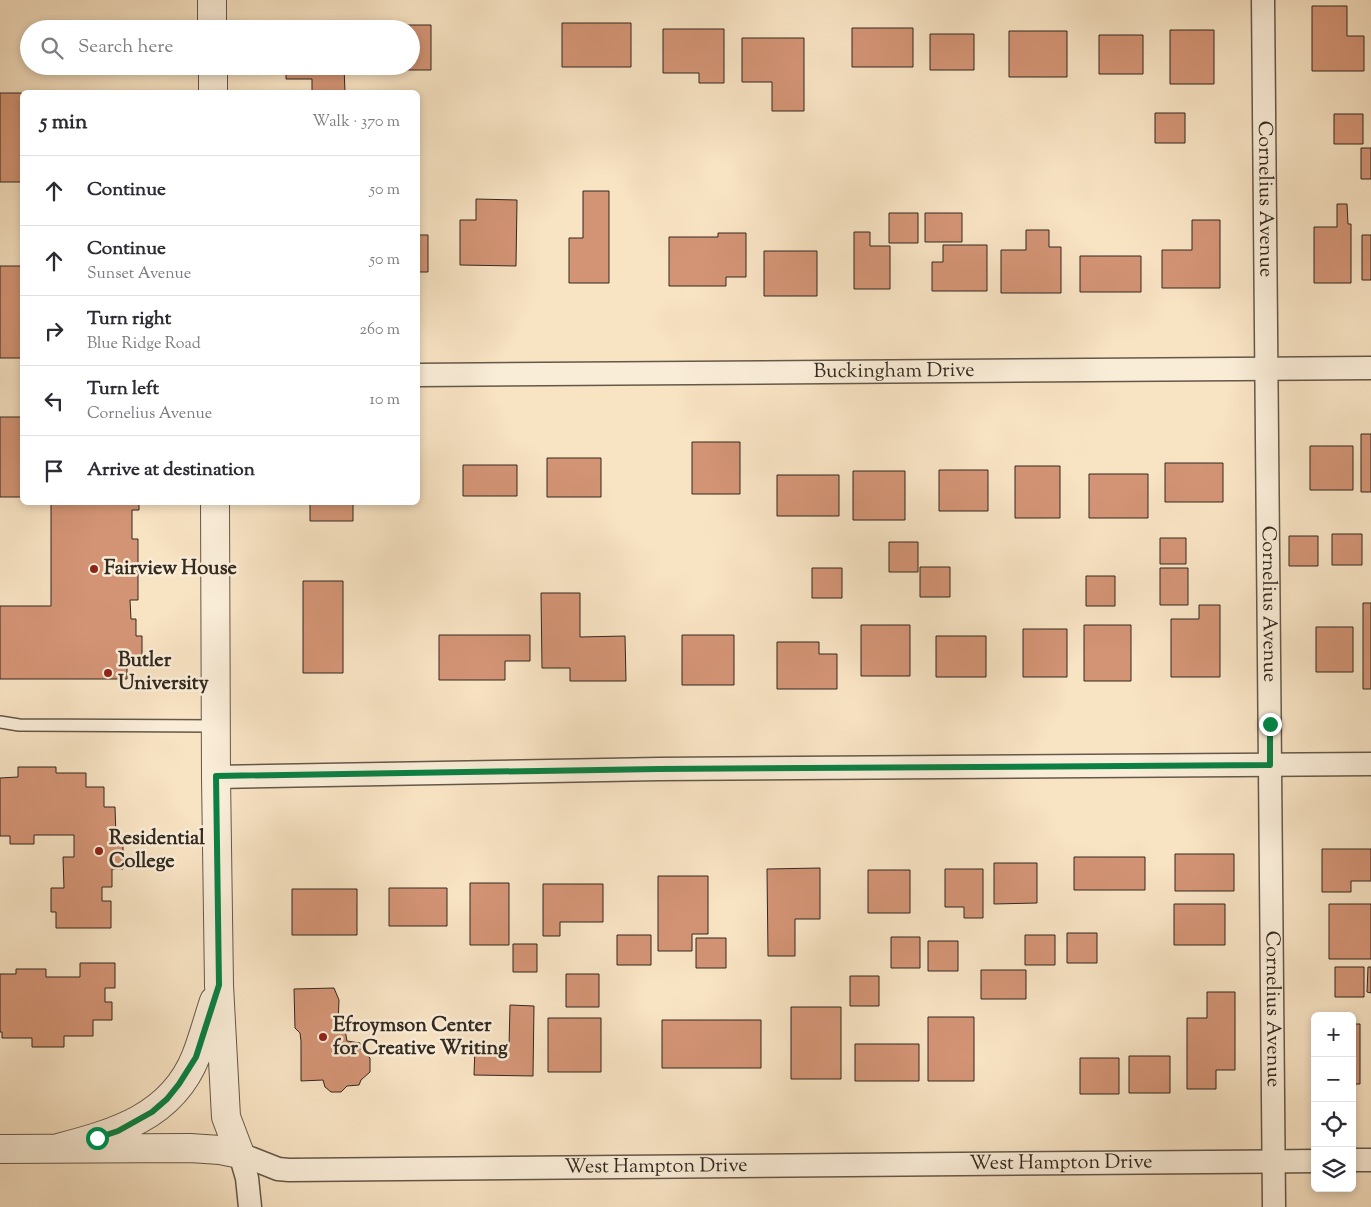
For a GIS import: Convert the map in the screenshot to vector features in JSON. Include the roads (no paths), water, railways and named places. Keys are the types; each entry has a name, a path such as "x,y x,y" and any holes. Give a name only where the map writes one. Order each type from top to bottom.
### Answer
{"street":[{"path":"212,0 212,20"},
{"name":"Cornelius Avenue","path":"1263,0 1274,1207"},
{"path":"213,75 213,90"},
{"name":"Buckingham Drive","path":"420,375 1371,368"},
{"path":"215,505 219,985 225,1112 247,1178 250,1207"},
{"path":"216,776 659,769 1371,764"},
{"path":"58,1148 118,1131 152,1112 167,1099 196,1057 219,985"},
{"name":"West Hampton Drive","path":"0,1149 190,1148 220,1150 240,1154 278,1169 288,1170 1311,1161"},
{"path":"1356,1160 1371,1160"}],"lane":[{"path":"0,722 19,725 216,726"}],"place":[{"name":"Fairview House","path":"94,569"},
{"name":"Butler University","path":"108,673"},
{"name":"Residential College","path":"99,851"},
{"name":"Efroymson Center for Creative Writing","path":"323,1037"}]}
